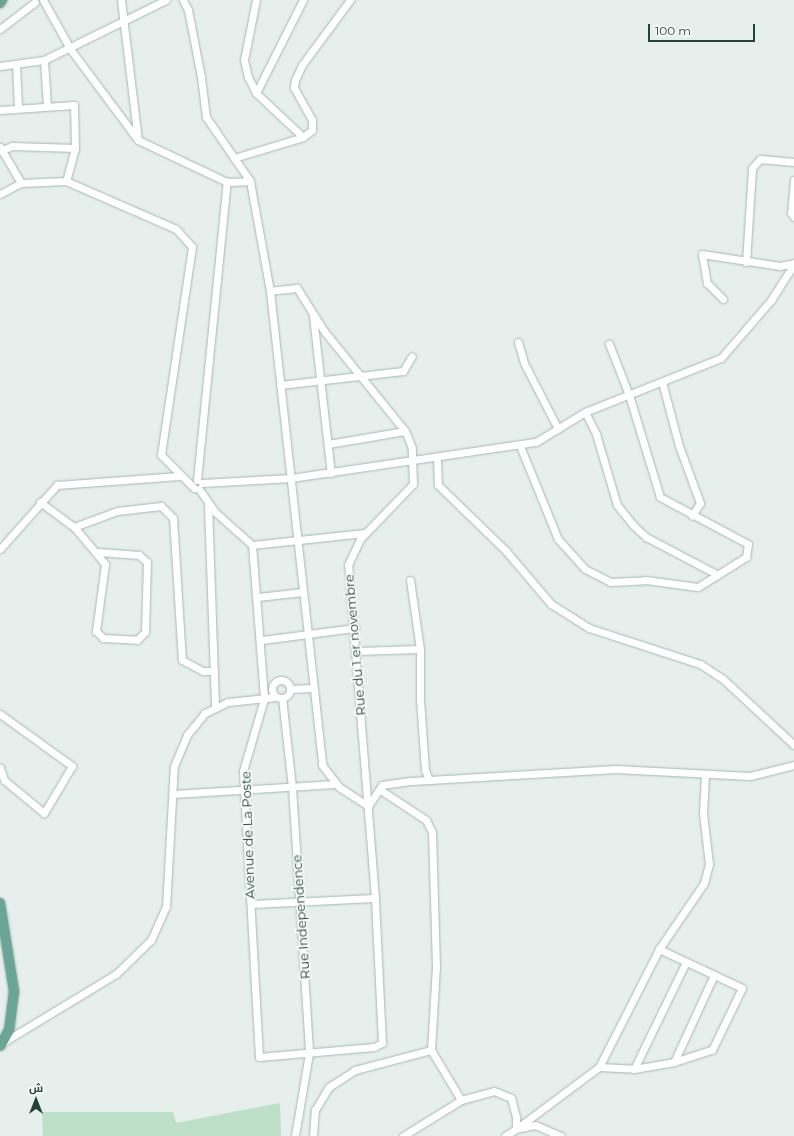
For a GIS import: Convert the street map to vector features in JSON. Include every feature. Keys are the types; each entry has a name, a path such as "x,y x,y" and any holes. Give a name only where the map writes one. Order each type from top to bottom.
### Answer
{"main road":[{"path":"0,903 14,992 9,1030 0,1044"}],"street":[{"path":"43,0 70,48 138,140 227,182 250,181"},
{"path":"121,0 138,140"},
{"path":"0,66 44,60 124,22 166,0"},
{"path":"183,0 188,10 202,77 206,117 250,181 270,291 291,478 296,540 308,634 312,688 322,766 336,784 368,806 382,785 429,780 616,769 750,776 794,765"},
{"path":"256,0 244,60 256,93 303,137"},
{"path":"256,93 303,0"},
{"path":"234,158 303,137 312,130 312,120 294,88 295,80 302,65 350,0"},
{"path":"0,29 35,2"},
{"path":"44,60 47,106"},
{"path":"16,64 18,108"},
{"path":"0,110 74,104 75,148 66,181"},
{"path":"21,183 1,149 12,146 75,148"},
{"path":"746,262 752,168 760,159 794,162"},
{"path":"794,180 790,213 794,217"},
{"path":"0,194 21,183 66,181 176,229 192,247 160,455 179,476 198,485 291,478 412,462 520,446 536,442 585,412 721,358 771,300 794,263"},
{"path":"227,182 198,485 208,504 252,545 364,533"},
{"path":"723,299 707,283 702,254 746,262 780,266 794,263"},
{"name":"Rue du 1 er novembre","path":"270,291 297,288 313,313 360,376 405,432 412,462 413,484 364,533 348,565 357,651 375,898 382,1043"},
{"path":"313,313 331,472"},
{"path":"518,342 524,363 558,429"},
{"path":"520,446 558,539 585,569 611,582 646,580 698,587 746,557 748,544 692,516 660,497 629,395 609,344"},
{"path":"280,385 403,370 412,356"},
{"path":"662,382 679,446 700,503 692,516"},
{"path":"585,412 596,434 617,505 633,525 646,537 718,575"},
{"path":"328,444 405,432"},
{"path":"437,458 438,485 506,551 551,604 589,628 700,664 723,679 794,745"},
{"path":"0,549 40,502 57,485 179,476"},
{"path":"40,502 74,527 91,550 98,552 139,554 147,562 145,632 137,640 103,638 96,631 105,564 98,552"},
{"path":"208,504 215,708"},
{"path":"74,527 117,511 161,506 173,518 182,660 203,671 214,671"},
{"name":"Avenue de La Poste","path":"252,545 262,640 264,699 243,771 259,1057 374,1047 382,1043"},
{"path":"410,580 420,649 420,699 425,770 429,780"},
{"path":"258,597 303,592"},
{"path":"262,640 355,628"},
{"path":"357,651 420,649"},
{"name":"Rue Independence","path":"290,689 286,682 278,681 272,687 279,697 292,787 309,1053 295,1136"},
{"path":"0,1044 116,974 150,940 166,907 174,766 187,735 205,713 228,702 279,697 290,689 312,688"},
{"path":"0,714 72,766 44,813 4,780 0,768"},
{"path":"505,1136 599,1067 659,949 690,908 708,870 705,774"},
{"path":"173,794 336,784"},
{"path":"379,789 426,820 432,832 436,967 431,1050 461,1100"},
{"path":"251,904 375,898"},
{"path":"599,1067 634,1069 674,1062 712,1050 742,988 659,949"},
{"path":"634,1069 686,962"},
{"path":"674,1062 714,975"},
{"path":"313,1136 315,1110 329,1087 355,1070 431,1050"},
{"path":"403,1136 461,1100 494,1091 511,1098 516,1129"},
{"path":"516,1129 535,1125 561,1136"}],"green space":[{"path":"280,1103 281,1136 43,1136 42,1112 173,1112 176,1123"}]}
